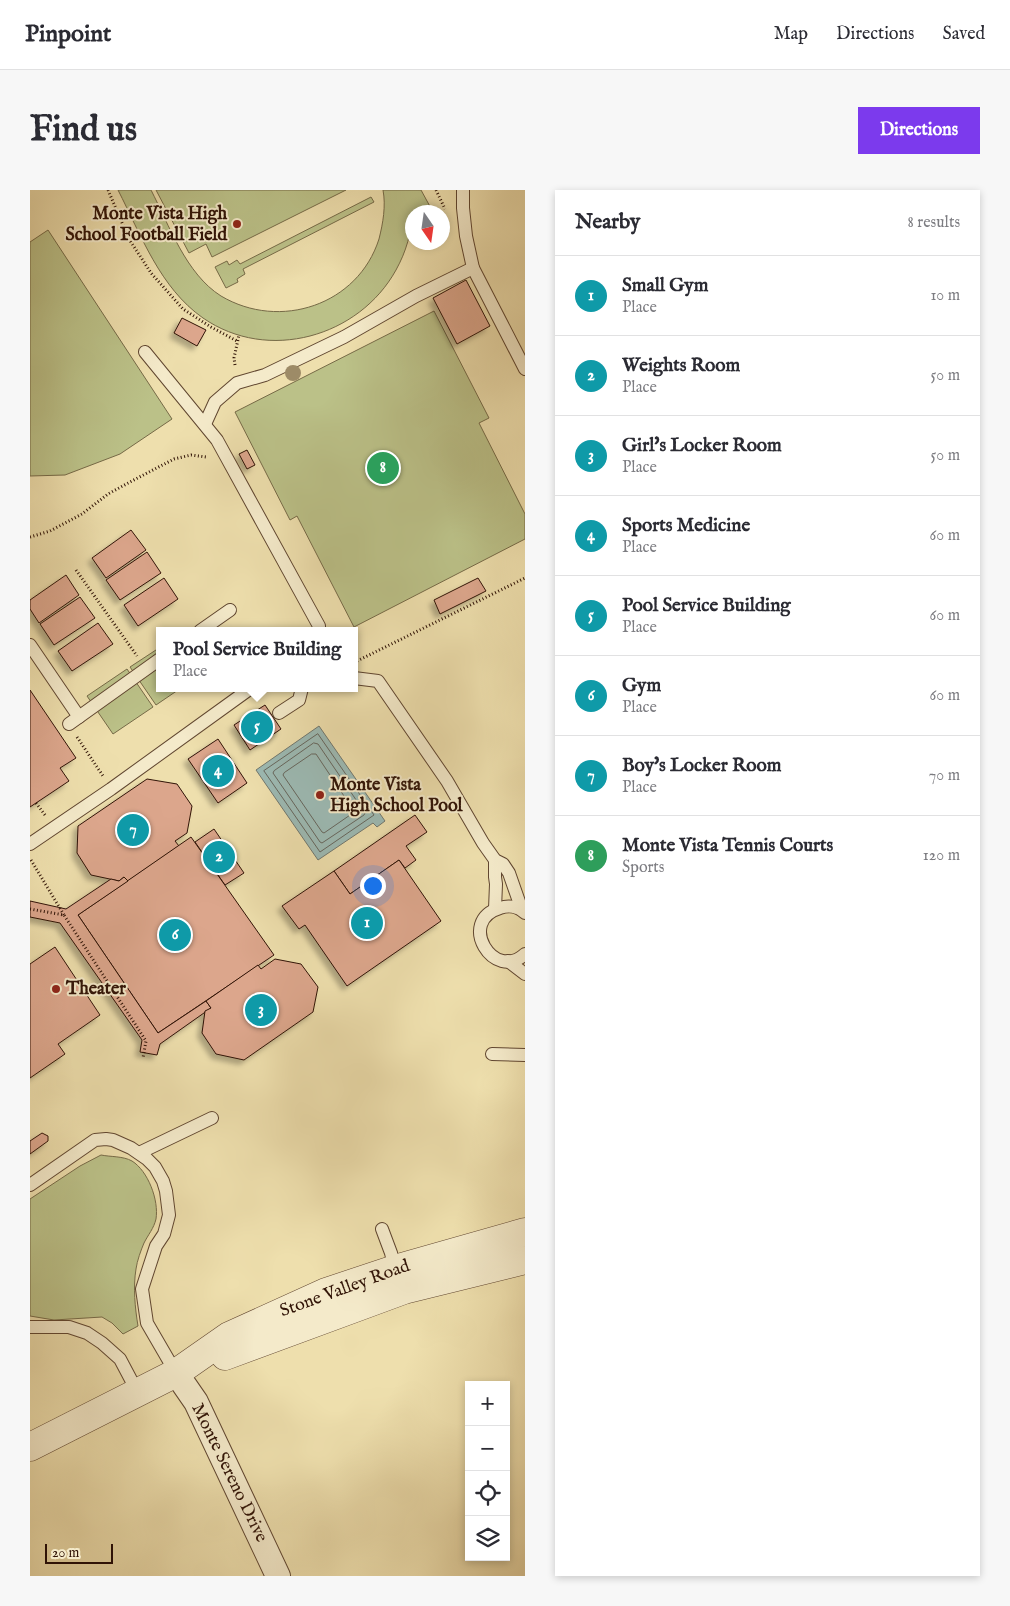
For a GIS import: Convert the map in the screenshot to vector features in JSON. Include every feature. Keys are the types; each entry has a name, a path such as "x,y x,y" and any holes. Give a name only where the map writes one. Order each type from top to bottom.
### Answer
{"street":[{"name":"Stone Valley Road","path":"176,1373 229,1336 326,1292 394,1269 525,1232"},
{"name":"Stone Valley Road","path":"30,1447 176,1373 404,1290 525,1260"},
{"name":"Monte Sereno Drive","path":"176,1373 196,1402 278,1576"}],"lane":[{"path":"463,190 466,236 473,268 525,369"},
{"path":"204,424 216,402 237,383 265,375 344,337 416,296 473,268"},
{"path":"145,352 217,440 319,627"},
{"path":"209,627 230,610"},
{"path":"30,645 74,720 156,662"},
{"path":"358,678 378,681 447,780 483,843 495,860 503,864 523,911"},
{"path":"30,844 111,789 245,692"},
{"path":"279,713 299,700 301,692"},
{"path":"495,860 495,909"},
{"path":"523,911 513,906 495,909 483,921 480,937 482,945 487,952 500,960 516,960 525,954"},
{"path":"508,961 525,974"},
{"path":"492,1054 525,1055"},
{"path":"139,1153 212,1118"},
{"path":"30,1185 95,1140 106,1139 124,1144 139,1153 155,1167 163,1181 168,1207 167,1224 164,1234 156,1246 142,1289 147,1323 176,1373"},
{"path":"382,1229 391,1253 394,1269"},
{"path":"30,1328 69,1327 88,1333 120,1360 138,1392"}],"path":[{"path":"108,190 129,239 151,273 183,309 237,341"},
{"path":"237,383 234,358 239,335"},
{"path":"30,537 50,531 82,514 108,494 174,459 192,454 209,457 217,440"},
{"path":"76,570 146,668"},
{"path":"358,660 525,578"},
{"path":"74,720 111,789"},
{"path":"30,857 64,915 146,1041 143,1058"},
{"path":"30,909 64,915"}],"green space":[{"path":"118,190 151,190 188,262 209,287 221,296 244,306 268,311 291,311 314,305 335,295 354,281 369,262 382,227 384,214 383,190 421,190 429,205 405,205 405,250 396,270 380,293 359,312 336,326 310,336 283,340 255,339 228,332 203,318 175,292 153,260"},
{"name":"Monte Vista High School Football Field","path":"156,190 346,190 212,257 206,244 189,253"},
{"path":"371,197 374,202 243,269 245,274 237,279 238,282 226,288 215,267 227,261 229,265 237,260 240,264"},
{"path":"48,230 172,419 120,454 65,475 30,476 30,242"},
{"path":"434,311 489,418 479,423 525,514 525,539 354,627 297,516 290,520 235,412"},
{"path":"156,650 156,692 175,692 156,705 130,667"},
{"path":"127,669 153,707 113,734 87,696"},
{"path":"101,1155 125,1158 138,1166 151,1187 156,1203 156,1219 143,1246 136,1269 135,1298 138,1326 123,1334 112,1323 102,1317 54,1320 30,1316 30,1199 80,1166"}],"water":[{"name":"Monte Vista High School Pool","path":"319,726 385,821 377,827 373,823 318,860 256,770"}],"building":[{"path":"466,280 490,326 457,344 433,298"},
{"path":"182,318 206,330 197,346 174,333"},
{"path":"247,450 255,465 247,469 239,454"},
{"path":"131,530 146,550 106,578 92,558"},
{"path":"147,552 161,573 120,600 106,580"},
{"path":"66,575 79,595 39,623 30,609 30,600"},
{"path":"164,578 178,599 138,626 124,605"},
{"path":"478,578 486,591 440,614 434,600"},
{"path":"80,597 95,618 54,645 40,624"},
{"path":"98,623 113,644 72,671 58,651"},
{"path":"30,690 76,758 60,768 69,781 30,807"},
{"path":"265,705 281,729 250,750 234,725"},
{"path":"218,739 247,783 218,803 188,759"},
{"path":"147,779 177,784 192,806 187,833 175,841 179,846 128,881 124,877 119,881 91,875 77,853 78,826"},
{"path":"415,815 427,832 406,846 416,860 405,868 399,860 350,894 334,871"},
{"path":"214,829 244,873 225,885 195,842"},
{"path":"191,837 274,955 158,1033 78,915"},
{"path":"399,860 441,921 347,986 305,925 299,929 282,906 334,871 350,894"},
{"path":"124,877 128,881 78,915 158,1033 206,1001 211,1008 160,1044 157,1055 140,1052 142,1040 60,923 30,917 30,901 66,909 111,879 119,881"},
{"name":"Theater","path":"55,947 100,1015 58,1044 65,1054 30,1078 30,964"},
{"path":"275,959 301,964 318,987 313,1012 244,1060 216,1054 202,1033 205,1011 211,1008 206,1001 258,965 261,969"},
{"path":"42,1133 48,1136 48,1141 30,1154 30,1141"}],"place":[{"name":"Monte Vista High School Football Field","path":"237,224"},
{"name":"Monte Vista Tennis Courts","path":"383,468"},
{"name":"Pool Service Building","path":"257,727"},
{"name":"Sports Medicine","path":"218,771"},
{"name":"Monte Vista High School Pool","path":"320,795"},
{"name":"Boy's Locker Room","path":"133,830"},
{"name":"Weights Room","path":"219,857"},
{"name":"Small Gym","path":"367,923"},
{"name":"Gym","path":"175,935"},
{"name":"Theater","path":"56,989"},
{"name":"Girl's Locker Room","path":"261,1010"}]}
